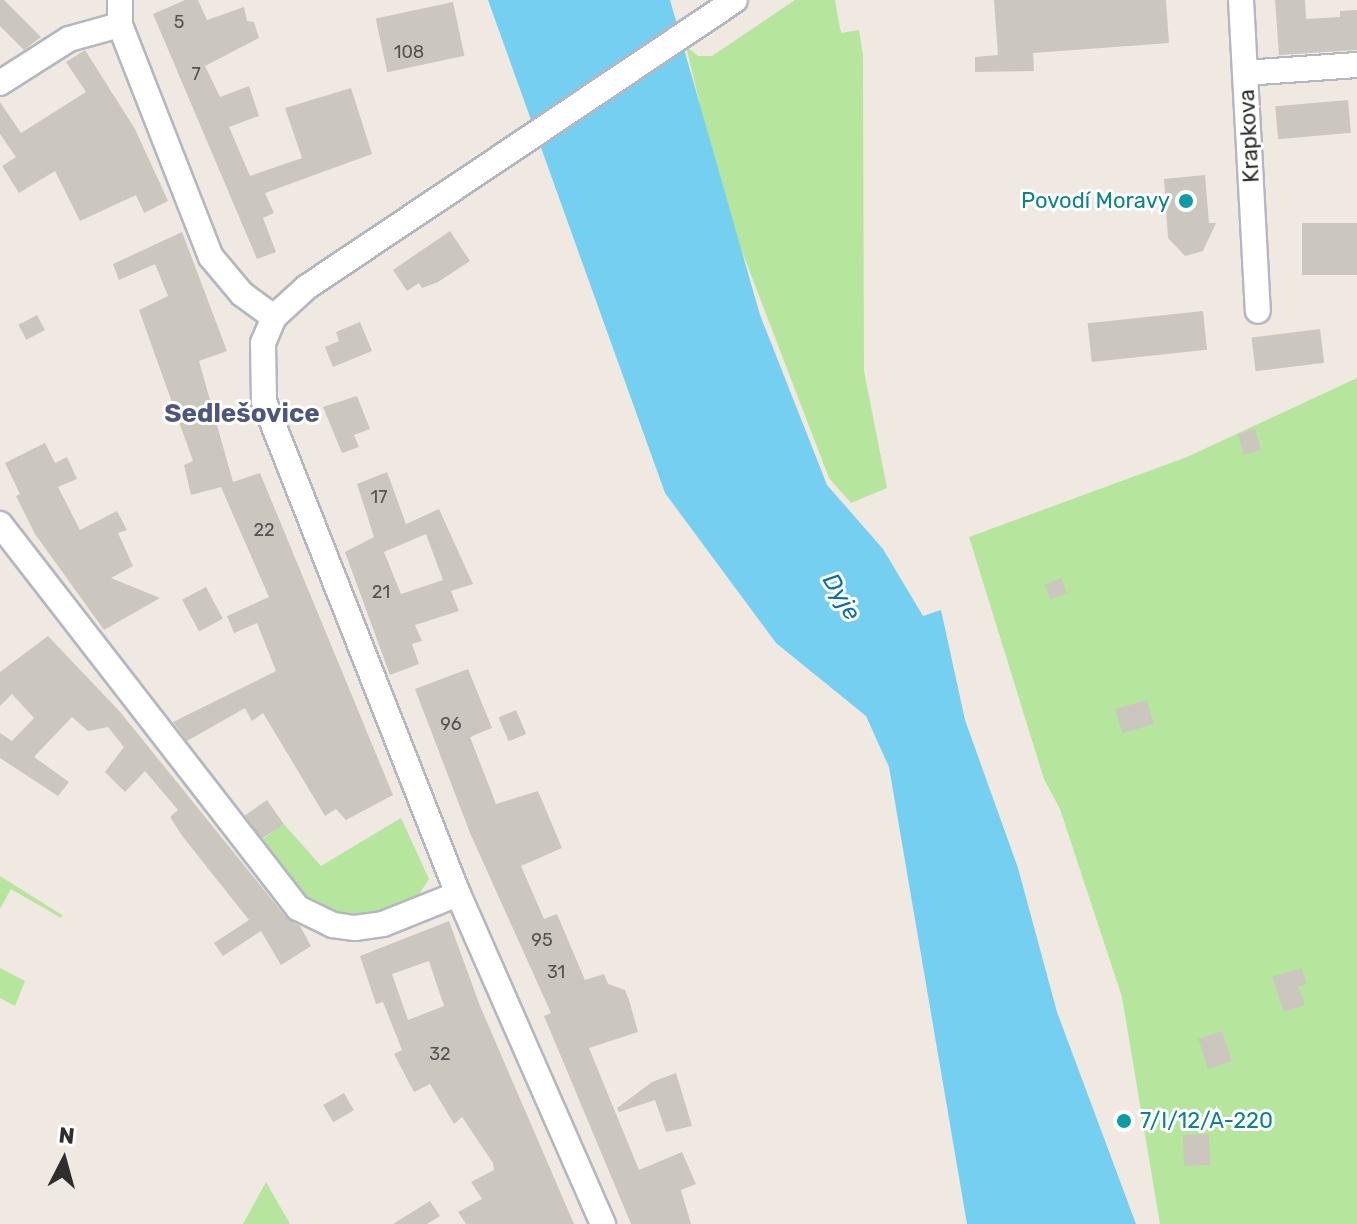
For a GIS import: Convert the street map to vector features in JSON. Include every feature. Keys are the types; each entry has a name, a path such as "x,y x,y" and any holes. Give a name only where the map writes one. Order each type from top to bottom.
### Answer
{"street":[{"path":"120,0 120,25 211,257 242,294 274,317"},
{"path":"603,1224 458,894 264,401 263,343 274,317 307,287 735,0"},
{"path":"1241,0 1245,73"},
{"path":"0,83 69,39 120,25"},
{"name":"Krapkova","path":"1258,311 1245,73 1357,65"},
{"path":"0,524 298,908 333,925 355,928 383,924 458,894"}],"green space":[{"path":"795,0 835,0 841,33 859,30 863,55 864,371 887,488 851,503 829,478 723,202 686,46 698,56 712,56"},
{"path":"1357,378 1357,1224 1160,1224 1122,997 1060,809 1044,779 969,537 1187,457"},
{"path":"401,818 429,879 418,896 390,913 338,919 305,902 261,841 283,823 321,866"},
{"path":"0,876 62,915 61,918 11,889 0,909"},
{"path":"0,968 25,981 15,1006 0,998"},
{"path":"266,1182 290,1224 243,1224"}],"water":[{"name":"Dyje","path":"488,0 670,0 760,315 827,485 883,549 923,616 941,610 965,720 1018,868 1057,1012 1136,1224 967,1224 889,767 866,716 776,643 665,493"}],"building":[{"path":"0,0 4,0 41,37 24,50 0,26"},
{"path":"185,0 198,0 207,20 244,7 247,21 254,22 259,38 205,66 220,97 249,86 259,116 229,127 250,176 302,158 285,108 351,88 372,154 265,193 274,213 263,218 276,252 257,259 153,14"},
{"path":"994,0 1166,0 1169,43 1033,53 1034,71 975,72 975,57 998,55"},
{"path":"1275,0 1305,0 1306,19 1340,17 1340,11 1357,10 1357,50 1279,55"},
{"path":"453,2 464,56 387,72 376,18"},
{"path":"85,50 135,129 168,201 144,213 136,195 80,221 55,171 19,193 2,166 16,157 0,134 0,102 21,133 86,92 66,62"},
{"path":"1348,100 1351,133 1278,139 1275,106"},
{"name":"Povodí Moravy","path":"1205,175 1209,223 1216,223 1203,251 1185,256 1168,238 1164,179"},
{"path":"1302,223 1357,223 1357,275 1302,275"},
{"path":"450,231 470,261 438,282 422,288 419,283 407,291 393,270"},
{"path":"182,232 227,351 199,361 233,482 260,473 393,795 346,820 336,809 325,816 263,713 252,721 245,708 187,741 173,722 276,671 257,623 234,633 227,616 269,597 221,487 191,495 184,465 193,461 139,310 168,296 155,264 119,280 113,264"},
{"path":"1203,311 1207,350 1092,362 1088,323"},
{"path":"37,315 45,330 26,340 18,325"},
{"path":"360,322 372,351 333,367 325,347 339,341 336,332"},
{"path":"1320,329 1324,363 1256,371 1252,337"},
{"path":"357,396 370,429 354,435 359,447 342,453 323,407"},
{"path":"1255,429 1261,450 1244,455 1238,434"},
{"path":"45,443 55,463 67,457 77,479 58,487 80,530 117,511 127,530 118,533 133,566 111,578 160,598 104,630 35,534 16,496 20,494 5,463"},
{"path":"387,472 406,524 439,509 473,584 451,591 459,611 415,625 422,641 412,644 419,664 390,675 345,552 374,537 357,484","holes":["426,534 443,580 401,594 384,552"]},
{"path":"1061,578 1067,593 1050,600 1044,585"},
{"path":"206,587 223,619 199,631 182,600"},
{"path":"48,636 121,713 286,917 300,926 311,946 281,965 261,931 223,956 214,943 249,920 183,837 170,817 178,810 145,771 125,792 105,772 124,747 108,727 88,731 72,717 34,757 69,782 58,796 0,758 0,733 12,741 34,718 12,694 0,706 0,672"},
{"path":"468,669 492,728 470,737 496,804 538,791 562,848 521,866 544,919 557,914 585,980 604,974 608,984 625,990 629,1000 638,1032 589,1048 639,1170 682,1152 696,1184 681,1190 691,1224 631,1224 544,1016 551,1013 470,833 415,689"},
{"path":"1147,700 1154,724 1122,733 1115,709"},
{"path":"516,710 526,734 509,741 499,717"},
{"path":"267,800 284,824 262,839 245,815"},
{"path":"449,921 480,1006 574,1224 466,1224 458,1212 482,1199 471,1182 494,1170 493,1163 462,1117 454,1124 430,1084 414,1092 394,1054 402,1050 383,1002 376,1004 360,956","holes":["429,961 444,1006 408,1020 392,974"]},
{"path":"1301,968 1307,984 1298,987 1305,1005 1284,1012 1272,977"},
{"path":"1222,1031 1232,1061 1208,1069 1198,1039"},
{"path":"676,1073 692,1126 666,1132 655,1100 619,1112 617,1108 652,1082"},
{"path":"344,1093 354,1110 333,1122 323,1105"},
{"path":"1209,1134 1210,1165 1184,1166 1183,1135"},
{"path":"430,1201 440,1216 427,1224 393,1224"}],"place":[{"name":"Povodí Moravy","path":"1186,201"},
{"name":"7/I/12/A-220","path":"1124,1121"}],"district":[{"name":"Sedlešovice","path":"242,414"}]}
